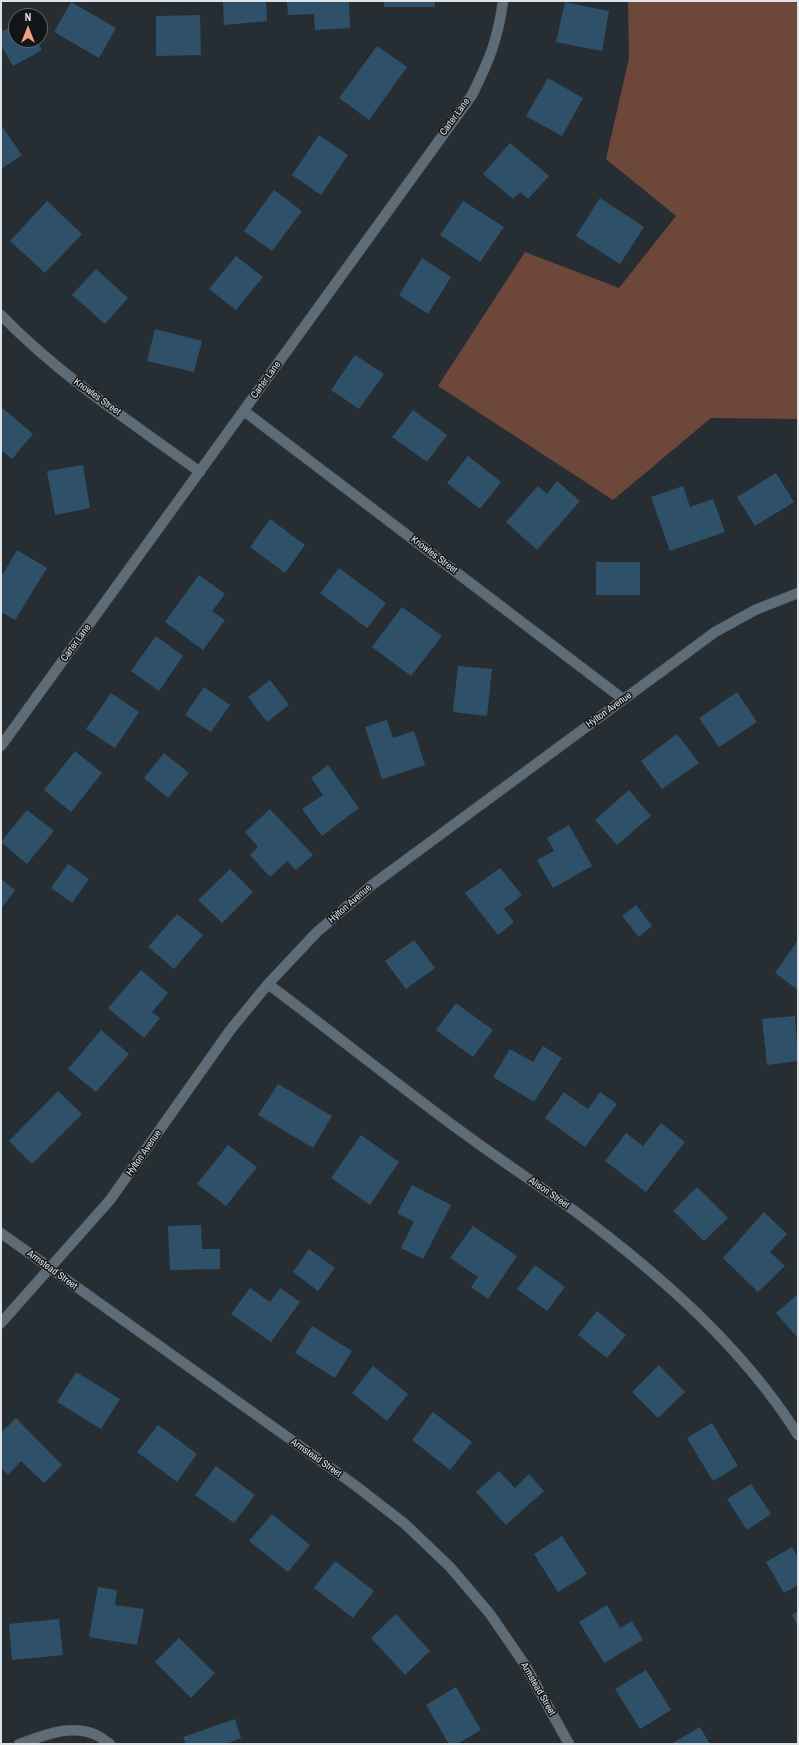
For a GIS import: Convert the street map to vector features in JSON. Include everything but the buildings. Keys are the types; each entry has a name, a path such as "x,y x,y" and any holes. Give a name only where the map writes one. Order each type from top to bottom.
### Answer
{"street":[{"name":"Carter Lane","path":"1,746 472,94 488,62 499,28 503,1"},
{"name":"Knowles Street","path":"1,315 29,343 80,385 200,472"},
{"name":"Knowles Street","path":"244,411 623,699"},
{"name":"Hylton Avenue","path":"1,1324 110,1200 231,1029 268,984 318,932 372,885 715,632 756,610 798,593"},
{"name":"Alison Street","path":"268,984 458,1129 576,1212 656,1275 708,1325 756,1378 798,1435"},
{"name":"Armstead Street","path":"1,1233 356,1486 405,1524 450,1567 490,1614 525,1666 569,1744"},
{"path":"19,1744 55,1732 75,1730 94,1734 110,1744"}],"shaded area":[{"path":"628,1 798,1 798,419 711,418 613,500 438,386 525,252 619,288 676,216 606,159 629,58"}]}
